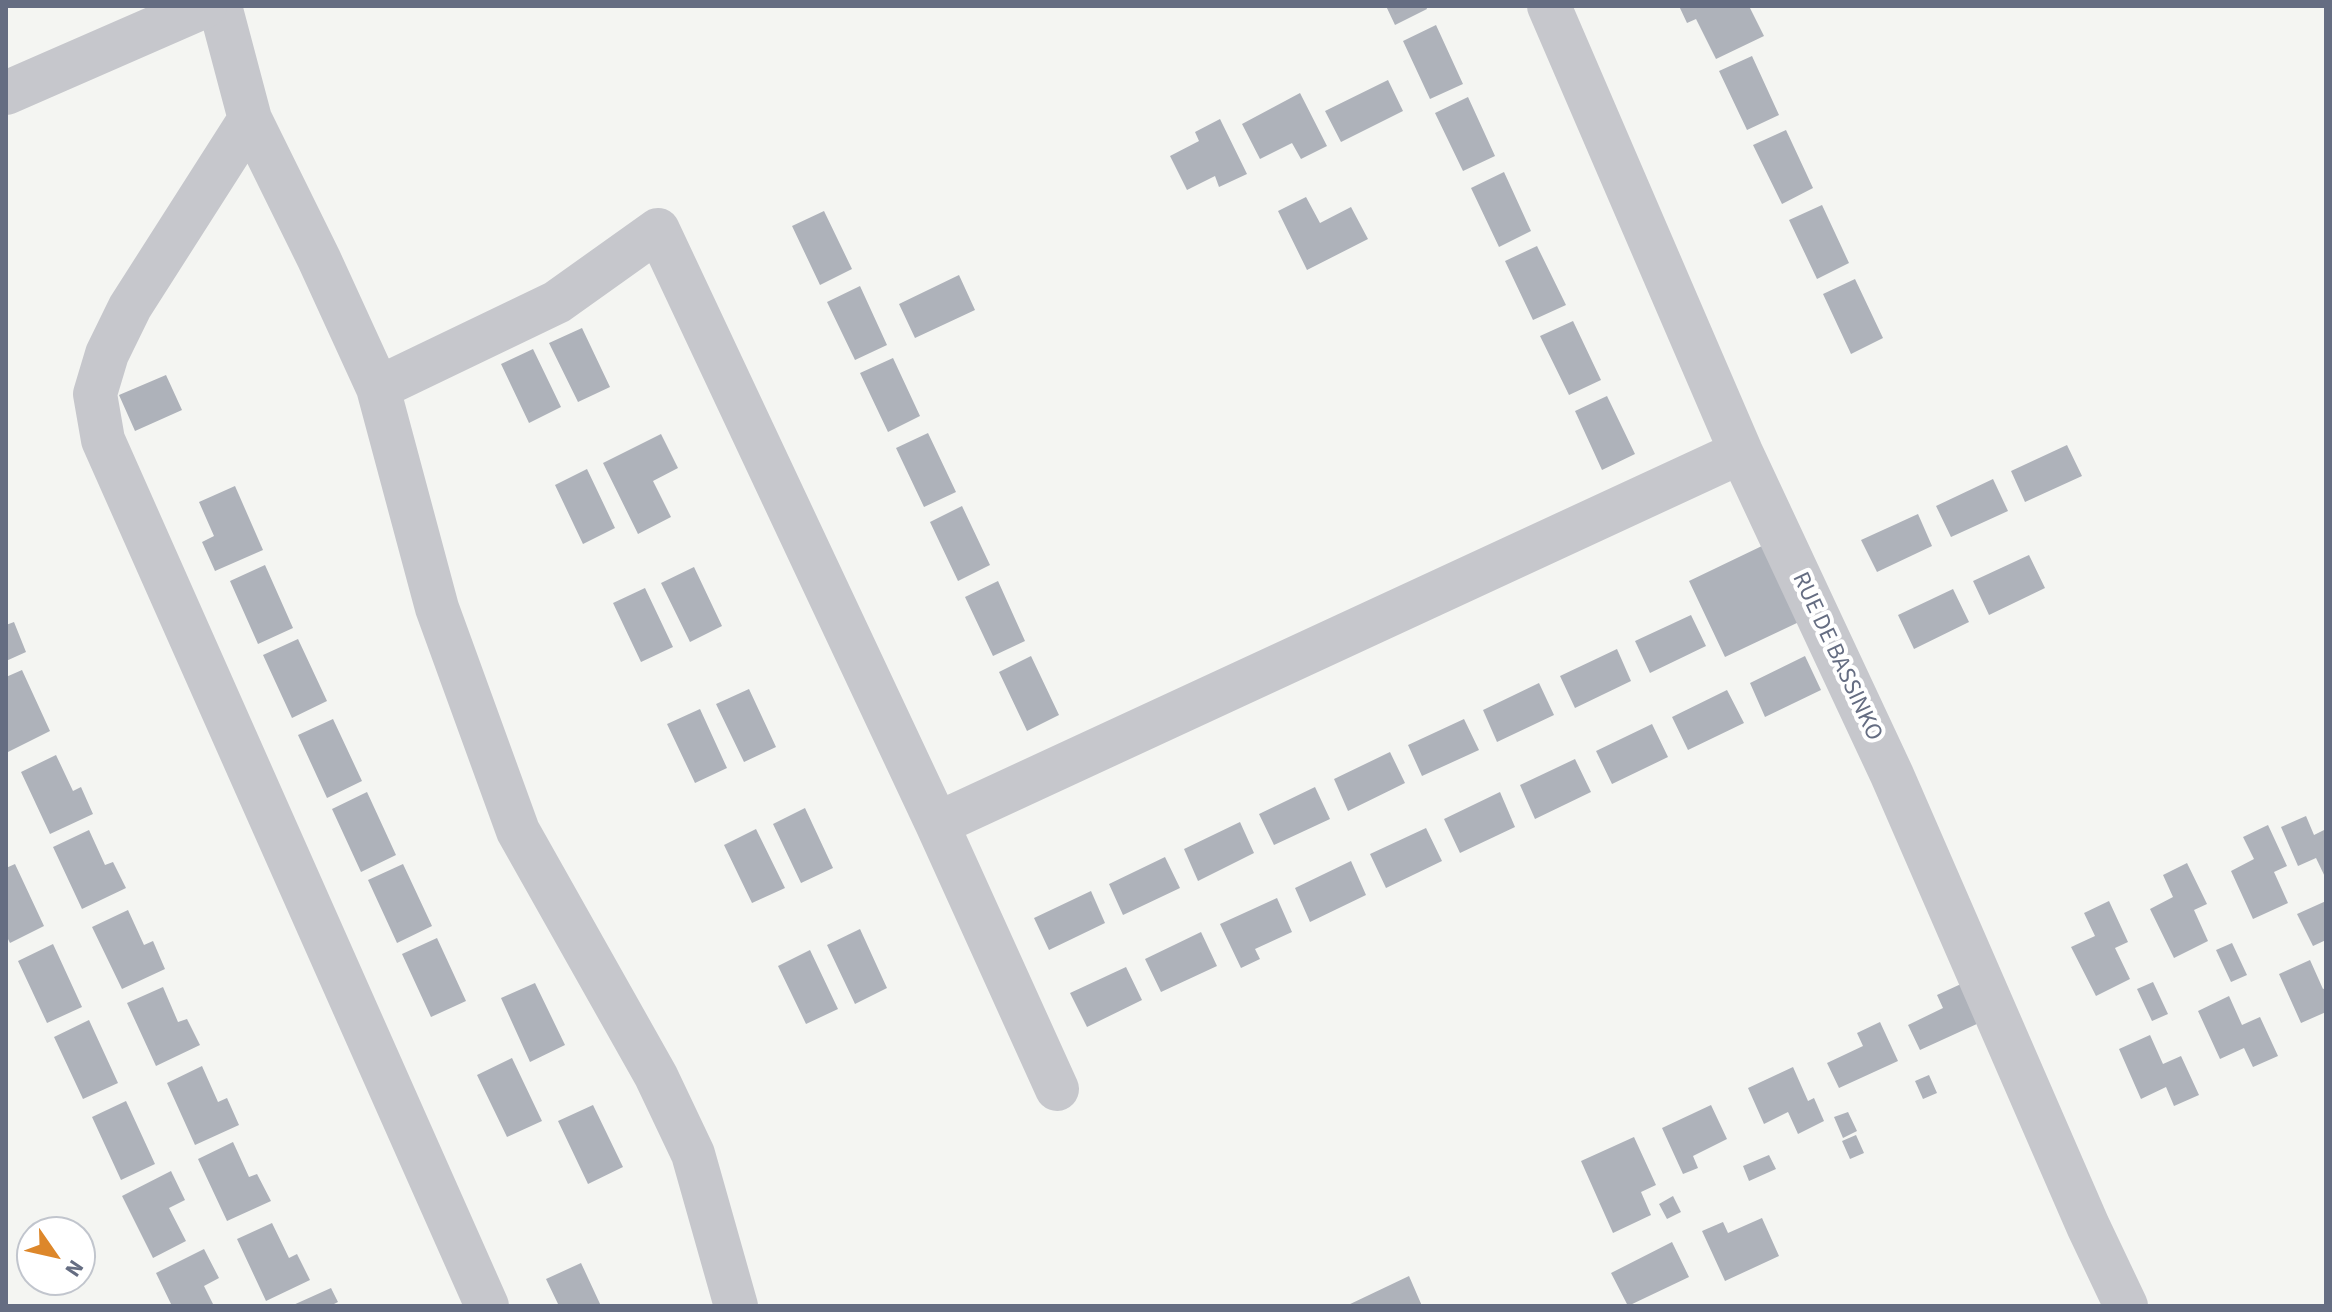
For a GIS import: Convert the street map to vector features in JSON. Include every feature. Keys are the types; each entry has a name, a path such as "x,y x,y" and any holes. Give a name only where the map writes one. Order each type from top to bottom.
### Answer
{"street":[{"path":"6,93 205,6"},
{"path":"220,6 250,119 378,388 437,608 518,831 656,1076 693,1154 736,1306"},
{"name":"RUE DE BASSINKO","path":"1549,6 1741,452 1892,775 2088,1226 2126,1306"},
{"path":"250,119 130,307 107,354 95,394 103,440 487,1306"},
{"path":"378,388 557,302 658,230 937,824 1057,1089"},
{"path":"937,824 1741,452"}],"building":[{"path":"1386,6 1426,6 1427,9 1395,25"},
{"path":"1679,6 1749,6 1764,36 1716,59 1696,19 1687,23"},
{"path":"1436,25 1463,84 1430,99 1403,41"},
{"path":"1752,56 1779,115 1747,130 1719,71"},
{"path":"1388,80 1403,111 1341,142 1325,111"},
{"path":"1300,93 1327,146 1301,159 1292,143 1260,159 1242,124"},
{"path":"1468,97 1495,156 1463,171 1435,113"},
{"path":"1220,119 1247,174 1219,187 1215,176 1187,190 1170,156 1199,141 1195,132"},
{"path":"1786,130 1813,188 1782,204 1753,145"},
{"path":"1504,172 1531,231 1499,247 1471,188"},
{"path":"1306,197 1320,223 1351,207 1368,239 1307,270 1278,211"},
{"path":"1822,205 1849,263 1817,279 1789,220"},
{"path":"824,211 852,269 820,285 792,226"},
{"path":"1537,246 1566,305 1533,320 1505,261"},
{"path":"959,275 975,310 915,338 899,304"},
{"path":"1855,279 1883,338 1851,354 1823,294"},
{"path":"860,286 887,345 855,360 827,302"},
{"path":"1573,321 1601,380 1569,395 1540,336"},
{"path":"582,328 610,387 578,402 549,343"},
{"path":"533,349 561,407 529,423 501,364"},
{"path":"893,358 920,416 888,432 860,373"},
{"path":"166,375 182,410 135,431 119,395"},
{"path":"1607,396 1635,454 1602,470 1575,411"},
{"path":"928,433 956,492 924,507 896,448"},
{"path":"661,434 678,468 653,481 671,517 638,534 603,463"},
{"path":"2067,445 2082,476 2025,502 2011,471"},
{"path":"587,469 615,528 583,544 555,485"},
{"path":"1993,479 2008,511 1951,537 1936,506"},
{"path":"235,486 263,550 215,571 202,542 214,536 199,502"},
{"path":"962,506 990,565 958,581 930,522"},
{"path":"1918,514 1932,546 1877,572 1861,540"},
{"path":"1764,545 1799,622 1725,657 1689,581"},
{"path":"2029,555 2045,588 1989,615 1973,581"},
{"path":"265,565 293,628 258,644 230,581"},
{"path":"694,567 722,626 690,642 661,583"},
{"path":"998,581 1025,641 993,656 965,597"},
{"path":"645,588 673,647 641,662 613,603"},
{"path":"1953,589 1969,622 1914,649 1898,615"},
{"path":"1691,615 1706,646 1650,673 1635,641"},
{"path":"14,622 26,652 6,661 6,625"},
{"path":"298,639 327,701 292,718 263,655"},
{"path":"1617,649 1631,681 1575,708 1560,676"},
{"path":"1031,656 1059,715 1027,731 999,672"},
{"path":"1805,656 1821,690 1765,717 1750,683"},
{"path":"22,670 50,731 6,753 6,677"},
{"path":"1539,683 1554,715 1497,742 1483,710"},
{"path":"749,689 776,747 744,762 716,704"},
{"path":"1727,690 1744,723 1688,750 1672,717"},
{"path":"700,709 727,768 695,783 667,724"},
{"path":"333,719 362,781 327,798 298,735"},
{"path":"1464,719 1479,750 1422,776 1408,745"},
{"path":"1652,724 1668,757 1612,784 1596,751"},
{"path":"1390,752 1405,783 1348,811 1334,779"},
{"path":"56,755 73,791 81,787 93,814 50,834 21,772"},
{"path":"1575,759 1591,792 1535,819 1520,785"},
{"path":"1315,787 1330,819 1274,845 1259,814"},
{"path":"367,792 396,855 361,872 332,809"},
{"path":"1500,792 1515,827 1460,853 1444,819"},
{"path":"805,808 833,868 801,883 773,824"},
{"path":"2306,816 2314,835 2326,829 2326,879 2316,858 2298,866 2281,827"},
{"path":"1240,822 1254,853 1198,881 1184,849"},
{"path":"2268,825 2287,866 2274,872 2288,903 2253,919 2231,871 2254,859 2243,837"},
{"path":"1426,828 1442,861 1386,888 1370,854"},
{"path":"756,829 785,888 752,903 724,845"},
{"path":"89,830 105,865 113,862 126,888 82,909 53,847"},
{"path":"1165,857 1180,888 1123,915 1109,884"},
{"path":"1351,861 1366,895 1310,922 1295,888"},
{"path":"2187,863 2207,904 2194,910 2208,941 2174,958 2150,909 2173,897 2163,875"},
{"path":"15,864 44,926 10,943 6,935 6,868"},
{"path":"403,864 432,926 397,943 368,880"},
{"path":"1091,891 1105,923 1049,950 1034,918"},
{"path":"1277,898 1292,932 1255,949 1260,959 1241,968 1220,924"},
{"path":"2109,901 2128,942 2115,948 2130,979 2096,996 2071,947 2095,936 2084,913"},
{"path":"2326,901 2326,940 2313,946 2297,914"},
{"path":"128,910 144,945 153,941 165,969 122,989 92,927"},
{"path":"860,929 887,988 855,1004 827,945"},
{"path":"1201,932 1217,966 1161,992 1145,959"},
{"path":"437,938 466,1001 431,1017 402,954"},
{"path":"2232,943 2247,975 2231,982 2216,950"},
{"path":"53,944 82,1007 47,1023 18,961"},
{"path":"810,950 838,1009 806,1024 778,966"},
{"path":"2310,960 2323,989 2326,988 2326,1012 2301,1023 2279,974"},
{"path":"1126,967 1142,1000 1087,1027 1070,993"},
{"path":"2153,982 2168,1014 2152,1021 2137,989"},
{"path":"535,983 565,1045 530,1062 501,998"},
{"path":"1961,984 1979,1023 1920,1050 1908,1025 1943,1008 1937,995"},
{"path":"163,987 178,1022 187,1019 200,1045 156,1066 127,1003"},
{"path":"2229,996 2242,1025 2260,1017 2278,1056 2253,1067 2244,1048 2220,1059 2198,1011"},
{"path":"89,1020 118,1083 83,1099 54,1037"},
{"path":"1880,1022 1898,1061 1839,1088 1827,1063 1863,1046 1857,1033"},
{"path":"2150,1035 2163,1064 2181,1056 2199,1095 2174,1106 2166,1087 2141,1099 2119,1049"},
{"path":"512,1058 542,1121 507,1137 477,1075"},
{"path":"202,1066 218,1102 227,1098 239,1125 195,1145 167,1083"},
{"path":"1793,1067 1808,1101 1814,1098 1824,1121 1798,1134 1788,1112 1764,1124 1748,1088"},
{"path":"1929,1075 1937,1093 1923,1099 1915,1081"},
{"path":"126,1101 155,1164 121,1180 92,1117"},
{"path":"593,1105 623,1167 588,1184 558,1121"},
{"path":"1711,1105 1727,1139 1693,1156 1698,1168 1683,1174 1662,1128"},
{"path":"1848,1112 1857,1131 1843,1138 1834,1117"},
{"path":"1856,1135 1864,1153 1850,1159 1842,1141"},
{"path":"1634,1137 1656,1185 1641,1192 1651,1215 1613,1233 1581,1161"},
{"path":"233,1142 249,1177 257,1174 271,1201 227,1221 198,1159"},
{"path":"1769,1155 1776,1169 1749,1181 1743,1166"},
{"path":"171,1171 185,1200 169,1208 186,1241 153,1258 122,1196"},
{"path":"1673,1196 1681,1212 1667,1219 1659,1204"},
{"path":"1762,1218 1779,1256 1725,1281 1702,1231 1723,1222 1728,1233"},
{"path":"272,1223 289,1258 297,1254 310,1280 266,1301 237,1239"},
{"path":"1672,1242 1689,1277 1628,1306 1611,1273"},
{"path":"204,1249 219,1278 204,1286 214,1306 172,1306 156,1273"},
{"path":"581,1263 601,1306 559,1306 546,1279"},
{"path":"1409,1276 1422,1306 1346,1306"},
{"path":"331,1288 338,1302 330,1306 291,1306"}]}
